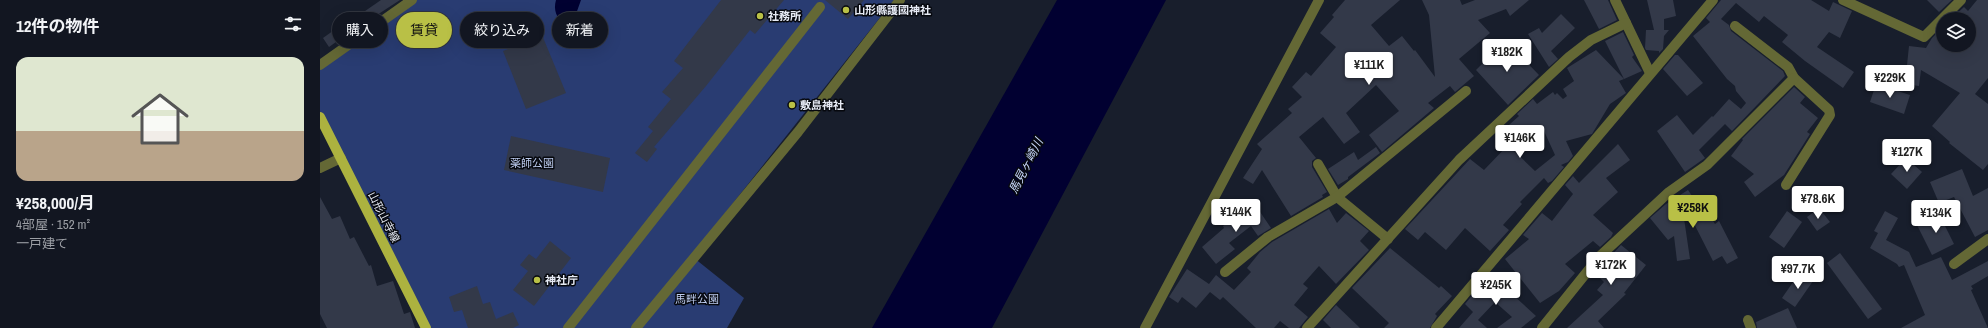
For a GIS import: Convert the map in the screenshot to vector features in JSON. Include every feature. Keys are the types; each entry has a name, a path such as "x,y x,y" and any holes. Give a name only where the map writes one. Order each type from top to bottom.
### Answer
{"main road":[{"name":"山形山寺線","path":"320,116 426,328"}],"street":[{"path":"320,65 412,0"},
{"path":"636,328 798,132 900,0"},
{"path":"1145,328 1219,185 1319,0"},
{"path":"1615,0 1650,73"},
{"path":"1436,328 1713,0"},
{"path":"1843,0 1924,37 1961,0"},
{"path":"568,328 820,7"},
{"path":"1306,328 1459,160 1524,97 1591,40 1626,24"},
{"path":"1735,26 1788,67 1794,78 1829,110 1830,115 1786,185"},
{"path":"1542,328 1599,257 1669,192 1707,165 1794,78"},
{"path":"1225,272 1268,237 1337,197 1466,91"},
{"path":"320,168 341,158"},
{"path":"1318,164 1337,197 1388,239"},
{"path":"1954,264 1988,239"}],"green space":[{"name":"薬師公園","path":"412,0 894,0 634,328 426,328 320,117 320,65 344,48 388,48 388,17"},
{"name":"馬畔公園","path":"694,258 744,298 727,328 636,328"}],"water":[{"path":"556,0 581,0 577,12 556,12"},
{"name":"馬見ヶ崎川","path":"1057,0 1166,0 992,328 872,328"}],"building":[{"path":"381,0 400,0 382,12 364,12"},
{"path":"721,0 784,0 755,34 750,30 706,86 654,147 657,149 647,162 635,153 653,131 648,127 671,99 662,92 683,68 674,61"},
{"name":"山形縣護國神社","path":"825,0 864,0 848,19"},
{"path":"1345,0 1400,0 1371,25 1389,46 1402,36 1414,51 1415,50 1435,77 1429,15 1422,0 1460,0 1462,5 1475,0 1529,0 1510,16 1506,9 1478,20 1490,33 1459,59 1474,76 1455,92 1450,86 1428,103 1434,108 1382,152 1369,135 1399,111 1376,85 1346,113 1360,132 1344,144 1323,117 1299,137 1316,158 1312,161 1312,167 1327,192 1322,195 1323,197 1291,216 1262,170 1253,184 1243,178 1262,149 1257,144 1292,113 1288,109 1302,97 1292,87 1306,72 1311,76 1336,47 1320,33 1334,17 1332,15"},
{"path":"1584,0 1608,0 1617,20 1599,29"},
{"path":"1647,0 1673,0 1676,16 1664,19 1664,30 1669,30 1664,36 1663,49 1659,53 1659,51 1646,50 1645,48 1646,30 1654,30"},
{"path":"1721,0 1811,0 1829,11 1833,2 1852,11 1840,38 1829,32 1817,47 1854,72 1843,88 1805,61 1782,42 1788,35 1764,16 1759,22 1736,3 1721,19 1729,25 1731,31 1783,71 1785,76 1732,131 1725,124 1699,150 1705,158 1685,172 1657,131 1677,115 1693,135 1712,116 1713,117 1729,99 1741,109 1746,103 1736,91 1735,86 1727,79 1693,36 1710,22 1706,18"},
{"path":"1927,0 1952,0 1939,12"},
{"path":"1977,0 1988,0 1988,78 1975,94 1988,104 1988,164 1983,170 1949,143 1950,142 1932,126 1960,93 1921,70 1919,86 1905,84 1909,46 1926,48 1936,34 1936,52 1976,52 1976,12 1959,12 1964,7 1968,11"},
{"path":"1561,14 1575,28 1551,51 1558,59 1549,67 1528,34 1539,28 1542,33"},
{"path":"332,32 332,45 329,47 323,38"},
{"path":"1623,32 1634,55 1632,57 1642,71 1624,79 1605,41"},
{"path":"544,40 566,93 526,109 503,51 510,48 544,48"},
{"path":"1508,43 1539,75 1508,105 1476,70 1501,45 1503,47"},
{"path":"1596,50 1624,79 1619,81 1626,93 1610,104 1592,134 1566,141 1573,156 1568,162 1561,165 1564,167 1552,181 1548,183 1544,178 1520,202 1522,204 1503,225 1509,230 1490,251 1465,228 1446,250 1425,232 1418,240 1405,229 1470,159 1484,170 1508,145 1535,171 1555,155 1544,131 1538,136 1533,130 1513,147 1500,133 1519,116 1517,114 1533,99 1537,104 1553,92 1555,95 1557,93 1563,99 1567,96 1563,89 1574,81 1567,68"},
{"path":"1675,55 1678,55 1703,83 1687,96 1663,69"},
{"path":"1876,84 1910,95 1904,114 1870,102"},
{"path":"1794,87 1805,97 1800,103 1818,118 1807,132 1810,134 1784,175 1755,197 1744,182 1754,174 1731,156 1743,140 1742,139"},
{"path":"511,136 610,158 603,192 504,170"},
{"path":"1618,144 1630,160 1606,178 1618,192 1593,215 1613,233 1611,237 1600,247 1593,241 1565,264 1575,273 1559,291 1540,303 1505,259 1529,239 1523,235 1542,213 1552,221 1573,194 1565,185 1573,176 1579,183"},
{"path":"1376,147 1380,153 1348,177 1348,179 1338,185 1328,169 1354,152 1358,160"},
{"path":"1906,158 1922,172 1907,189 1891,174"},
{"path":"1962,169 1973,196 1988,188 1988,230 1975,237 1954,197 1939,203 1930,182"},
{"path":"1688,190 1703,212 1706,210 1715,224 1719,221 1738,258 1727,264 1722,256 1713,261 1681,198 1690,259 1677,261 1674,236 1668,240 1650,218 1666,204"},
{"path":"320,197 332,219 340,216 350,239 354,237 369,266 371,265 377,286 393,281 404,314 410,312 415,328 327,328 320,314"},
{"path":"1254,203 1271,228 1258,236 1251,226 1229,243 1235,249 1216,264 1202,247 1224,228 1223,226"},
{"path":"1819,208 1830,222 1817,231 1807,217"},
{"path":"1329,209 1337,223 1346,213 1369,231 1360,241 1369,250 1336,284 1319,266 1303,284 1308,288 1294,305 1308,317 1299,328 1289,328 1280,321 1274,328 1256,328 1223,297 1220,300 1210,292 1196,308 1182,297 1178,303 1169,297 1187,269 1209,284 1216,275 1234,290 1251,272 1247,268 1260,252 1272,242"},
{"path":"1787,211 1802,222 1784,248 1769,237"},
{"path":"1885,211 1898,218 1886,240 1909,252 1916,267 1941,257 1952,280 1988,261 1988,276 1971,286 1973,289 1971,290 1988,328 1901,328 1925,315 1904,265 1899,267 1897,264 1870,248 1878,233 1874,231"},
{"path":"1939,214 1954,244 1932,255 1917,225"},
{"name":"神社庁","path":"550,241 571,258 534,306 513,290 528,271 520,265 529,254 536,259"},
{"path":"1621,245 1646,265 1624,293 1626,294 1598,321 1604,328 1567,328 1603,295 1597,290 1604,282 1595,273"},
{"path":"1390,248 1439,288 1441,286 1452,296 1435,314 1437,316 1430,328 1384,328 1389,323 1352,288"},
{"path":"1840,253 1882,309 1868,319 1827,263"},
{"path":"1800,272 1813,281 1795,307 1782,298"},
{"path":"1490,274 1536,316 1521,328 1497,328 1512,317 1495,302 1478,320 1487,328 1459,328 1473,312 1465,304"},
{"path":"477,286 483,304 490,302 496,319 513,312 519,325 513,328 468,328 462,310 454,312 449,297"},
{"path":"1336,305 1360,328 1331,328 1323,320"},
{"path":"1788,308 1797,328 1757,328 1756,322"}],"place":[{"name":"山形縣護國神社","path":"846,10"},
{"name":"社務所","path":"760,16"},
{"name":"敷島神社","path":"792,105"},
{"name":"神社庁","path":"537,280"}]}
